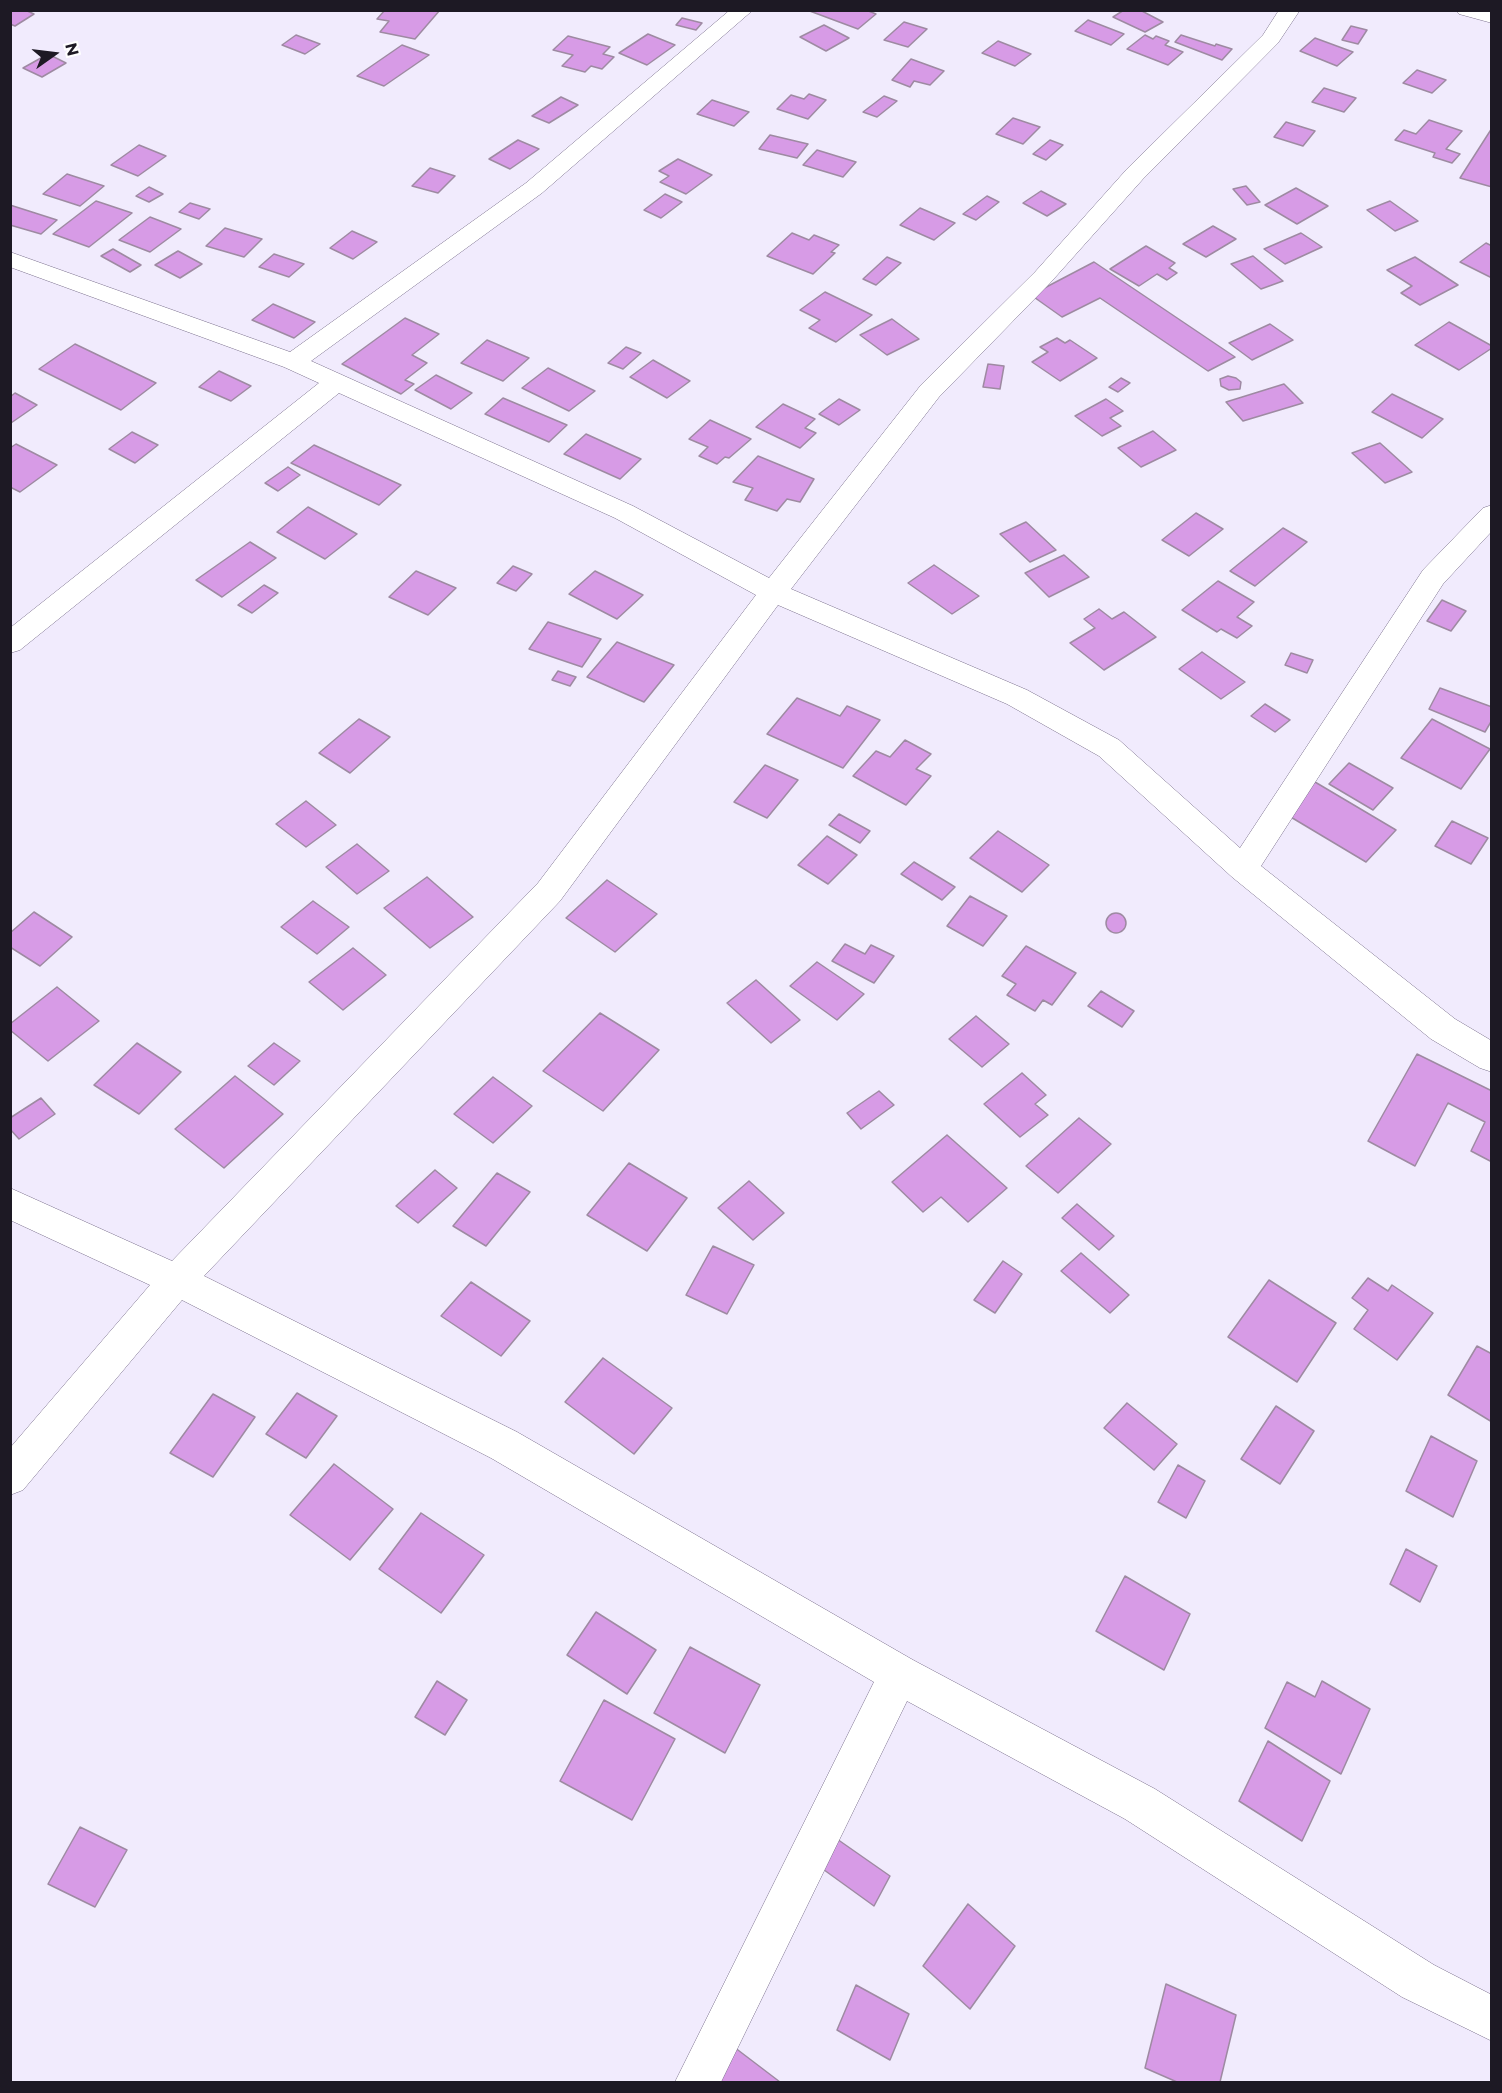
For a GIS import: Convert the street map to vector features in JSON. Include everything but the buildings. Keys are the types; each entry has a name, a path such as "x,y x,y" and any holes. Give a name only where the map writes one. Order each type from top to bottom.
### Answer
{"street":[{"path":"293,362 534,188 743,10"},
{"path":"10,1478 177,1280 549,892 772,592 930,391 1043,277 1135,174 1271,39 1290,10"},
{"path":"1466,10 1491,17"},
{"path":"10,259 293,362 624,512 772,592 1017,697 1109,748 1243,869 1443,1029 1491,1058"},
{"path":"10,643 337,382"},
{"path":"1243,869 1433,578 1491,514"},
{"path":"10,1203 177,1280 504,1445 899,1674 1140,1804 1418,1981 1491,2019"},
{"path":"697,2082 899,1674"}]}
